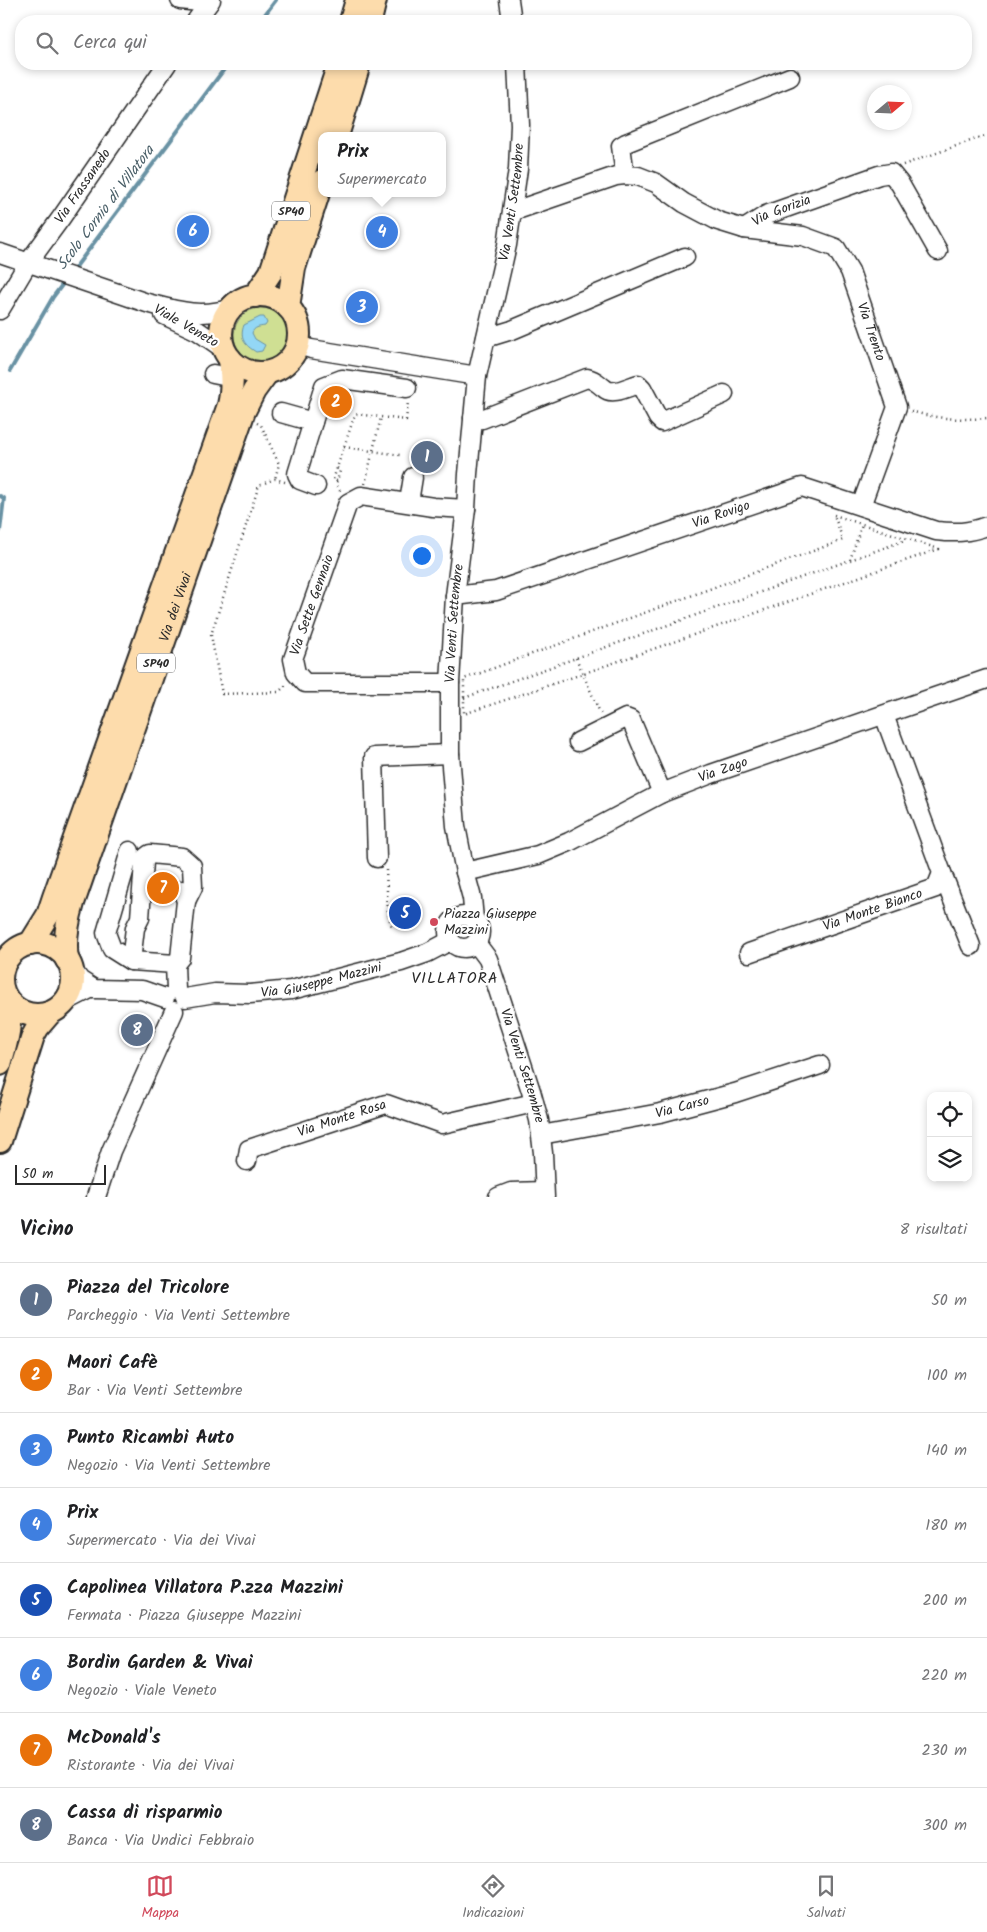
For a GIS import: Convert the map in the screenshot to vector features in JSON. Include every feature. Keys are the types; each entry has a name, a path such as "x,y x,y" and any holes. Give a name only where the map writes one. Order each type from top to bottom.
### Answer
{"main road":[{"path":"353,15 357,0"},
{"path":"371,15 375,0"},
{"name":"SP40","path":"225,365 222,326 226,315 244,299 255,296 271,272 337,70"},
{"path":"338,132 357,70"},
{"name":"SP40","path":"288,307 294,268 318,193"},
{"path":"255,296 267,296 279,300 288,307 298,325 298,345"},
{"name":"SP40","path":"268,373 287,363 294,355 298,345"},
{"path":"225,365 247,371 268,373"},
{"name":"Via dei Vivai","path":"30,944 48,915 58,888 228,405 232,393 225,365"},
{"name":"Via dei Vivai","path":"69,964 65,944 67,924 73,903 244,411 254,391 268,373"},
{"path":"30,944 44,944 57,950 69,964"},
{"name":"SP40","path":"0,1064 10,1022 10,1010 4,996 1,977 4,961 18,949 30,944"},
{"name":"SP40","path":"0,1141 33,1036 38,1027 57,1008 71,989 72,982 69,964"},
{"path":"4,996 23,1013 36,1016 57,1008"}],"street":[{"path":"180,0 210,2"},
{"path":"509,0 511,15"},
{"path":"200,15 210,2"},
{"name":"Via Frassanedo","path":"0,310 28,263 163,70"},
{"name":"Via Venti Settembre","path":"464,872 456,826 450,754 450,682 455,596 466,510 477,376 514,211 520,125 517,70"},
{"path":"625,175 621,146 626,143 790,77"},
{"path":"891,173 900,184 938,252"},
{"name":"Via Gorizia","path":"514,211 604,179 625,175 638,176 656,182 701,214 744,229 766,215 879,175 891,173"},
{"name":"Via Trento","path":"744,229 803,236 836,248 850,271 897,406"},
{"name":"Viale Veneto","path":"0,253 81,282 147,303 188,313 216,313 232,308"},
{"path":"486,338 512,330 685,257"},
{"name":"Viale Veneto","path":"147,303 198,332 225,365"},
{"path":"298,345 477,376"},
{"path":"356,381 360,357"},
{"path":"473,418 482,419 588,378 598,381 605,390 612,392 638,384 662,422 724,394"},
{"path":"316,486 300,480 298,474 324,386 342,379 407,388"},
{"path":"864,513 897,406"},
{"path":"281,413 313,422"},
{"path":"409,502 413,476"},
{"name":"Via Rovigo","path":"455,596 496,591 802,487 864,513 936,530 958,534 971,532 987,526"},
{"name":"Via Sette Gennaio","path":"450,682 305,683 297,674 293,659 344,509 348,503 362,496 466,510"},
{"name":"Via Zago","path":"464,872 538,855 569,842 662,794 711,774 986,682"},
{"path":"884,715 971,946"},
{"path":"578,742 626,718 631,720 662,794"},
{"path":"381,861 374,757 450,754"},
{"path":"130,851 106,933 112,949 131,961 175,964"},
{"path":"96,1197 111,1151 141,1088 175,999 175,964 180,958 186,902 193,887 192,866 182,857 150,854 146,857 144,862 140,918 135,928 131,961"},
{"path":"455,918 465,915 478,923 480,933 476,943 472,946 462,948 453,944 447,930 448,925 455,918 462,905 464,872"},
{"path":"464,872 472,898 474,919"},
{"name":"Via Monte Bianco","path":"749,953 936,888 942,873"},
{"name":"Via Giuseppe Mazzini","path":"57,1008 92,988 142,990 175,999 215,994 250,994 291,990 382,968 421,956 450,940"},
{"name":"Via Venti Settembre","path":"476,943 488,959 534,1103 541,1135 544,1194"},
{"path":"69,964 80,980 92,988"},
{"name":"Via Carso","path":"541,1135 660,1113 735,1093 820,1066"},
{"name":"Via Monte Rosa","path":"247,1161 249,1149 386,1104 442,1124 534,1103"},
{"path":"498,1197 511,1192 524,1191 544,1194"}],"path":[{"path":"891,173 897,167 987,134"},
{"path":"337,468 340,471 337,481 333,480 354,414 406,420 410,389 407,388"},
{"path":"897,406 929,417 960,420 987,418"},
{"path":"366,483 380,417"},
{"path":"252,420 260,425 279,464 275,479 259,485 211,635 222,694 279,692 297,674"},
{"path":"344,447 400,454"},
{"path":"850,560 864,513"},
{"path":"864,513 907,539 939,549 464,714 464,679 843,540 834,515 864,513"},
{"path":"463,698 936,530"},
{"path":"576,658 607,727"},
{"path":"381,861 388,913 392,928"}],"green space":[{"path":"261,308 271,310 280,316 286,325 288,335 286,345 280,354 271,360 261,362 251,360 242,354 236,345 234,335 236,325 242,316 251,310"}],"water":[{"path":"264,317 267,323 265,326 255,328 252,333 255,339 265,345 262,351 256,352 244,341 242,334 244,325"}],"waterway":[{"name":"Scolo Cornio di Villatora","path":"265,15 276,0"},
{"name":"Scolo Cornio di Villatora","path":"72,272 224,70"},
{"name":"Scolo Cornio di Villatora","path":"10,371 53,297 65,281"},
{"name":"Scolo Cornio di Villatora","path":"0,496 4,498 0,531"}],"place":[{"name":"Bordin Garden & Vivai","path":"193,231"},
{"name":"Prix","path":"382,232"},
{"name":"Punto Ricambi Auto","path":"362,307"},
{"name":"Maori Cafè","path":"336,402"},
{"name":"Piazza del Tricolore","path":"427,457"},
{"name":"McDonald's","path":"163,888"},
{"name":"Capolinea Villatora P.zza Mazzini","path":"405,913"},
{"name":"Piazza Giuseppe Mazzini","path":"434,922"},
{"name":"Cassa di risparmio","path":"137,1030"}],"district":[{"name":"VILLATORA","path":"455,978"}]}
